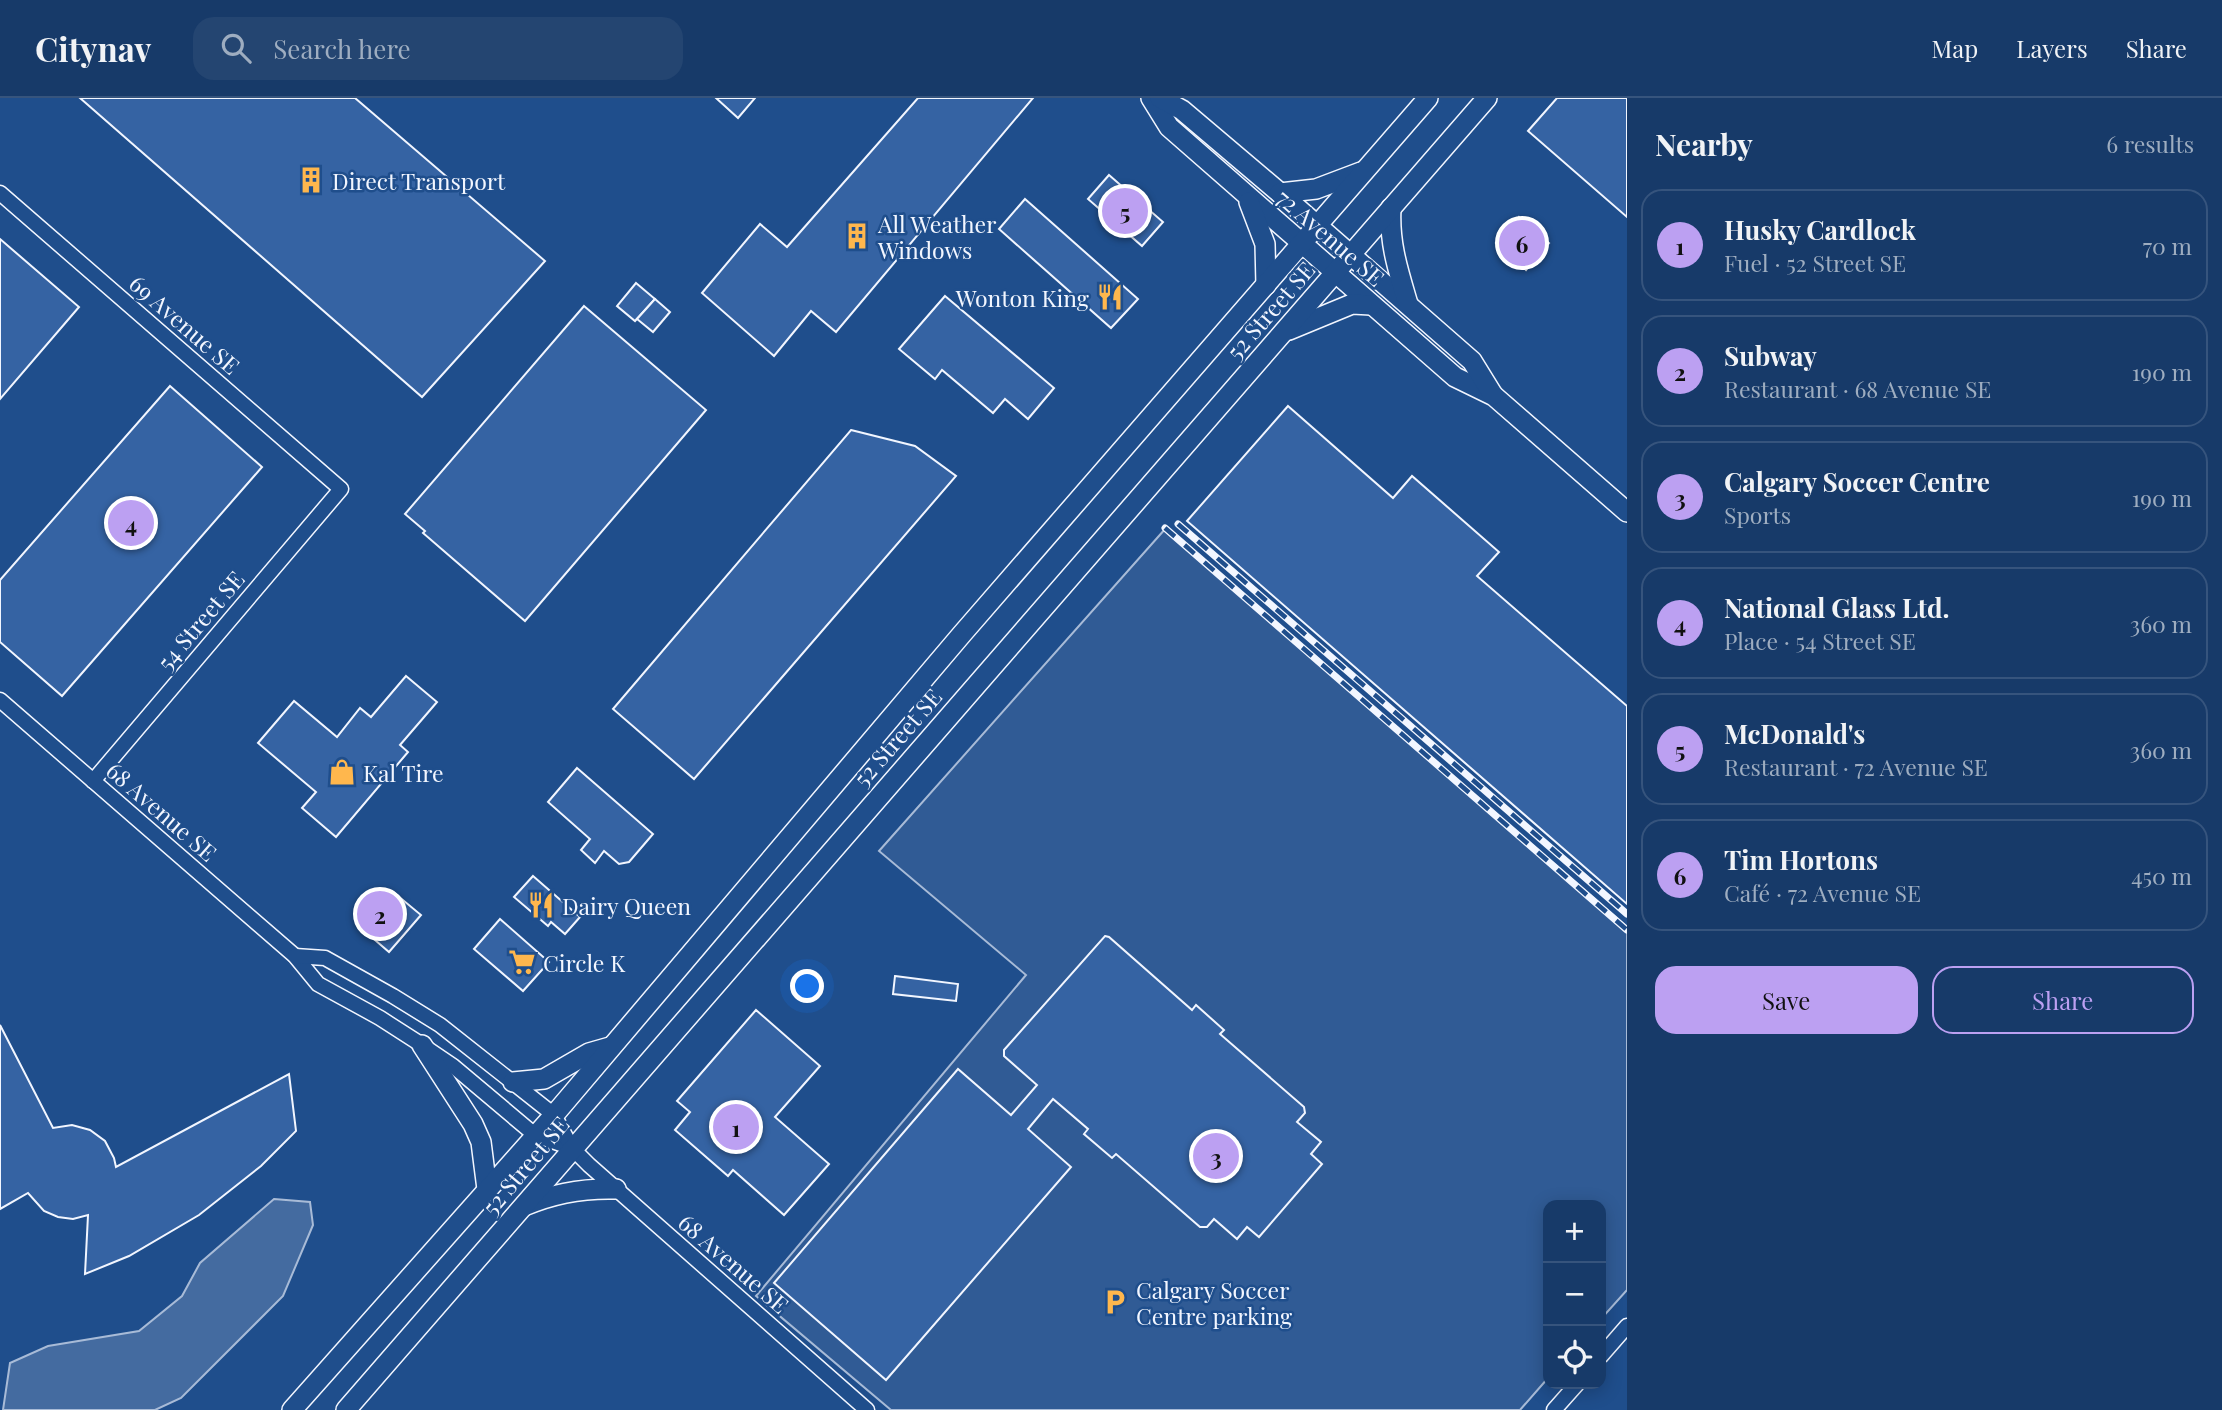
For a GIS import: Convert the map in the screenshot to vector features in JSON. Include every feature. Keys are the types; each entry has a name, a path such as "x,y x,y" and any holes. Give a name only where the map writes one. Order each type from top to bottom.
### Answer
{"main road":[{"name":"72 Avenue SE","path":"1151,98 1169,127 1247,198 1455,377 1494,396 1627,512"},
{"name":"72 Avenue SE","path":"1160,98 1182,110 1472,361 1494,396"},
{"name":"52 Street SE","path":"292,1410 554,1115 962,634 1428,98"},
{"name":"52 Street SE","path":"346,1410 1486,98"},
{"path":"1280,193 1316,189 1365,171"},
{"path":"1247,198 1265,244 1266,285"},
{"path":"1391,208 1391,240 1408,304"},
{"path":"1282,334 1346,306 1371,305"},
{"path":"422,1045 473,1124 481,1143 487,1189"},
{"path":"513,1082 544,1079 589,1053 611,1047"},
{"path":"523,1206 547,1196 578,1190 616,1189"}],"street":[{"name":"69 Avenue SE","path":"0,193 341,489"},
{"name":"54 Street SE","path":"93,781 341,489"},
{"name":"68 Avenue SE","path":"0,700 295,956 318,984 380,1018 453,1066 535,1135 572,1148"},
{"name":"68 Avenue SE","path":"295,956 325,958 393,996 440,1025 513,1082 554,1115 572,1148 616,1189 867,1410"},
{"path":"1606,1350 1627,1326"},
{"path":"1554,1410 1573,1389"}],"shaded area":[{"path":"1166,528 1627,927 1627,1290 1606,1313 1606,1200 1543,1200 1543,1384 1520,1410 891,1410 756,1296 1026,975 879,851"},
{"path":"274,1199 310,1202 313,1225 283,1296 181,1398 155,1410 3,1410 10,1363 48,1346 139,1331 182,1296 200,1263"}],"building":[{"name":"Direct Transport","path":"80,98 355,98 545,261 422,397"},
{"path":"716,98 755,98 738,118"},
{"name":"All Weather Windows","path":"918,98 1033,98 836,332 811,311 774,356 702,293 760,224 787,247"},
{"path":"1557,98 1627,98 1627,217 1528,131"},
{"path":"1109,175 1163,222 1142,246 1088,199"},
{"path":"1025,199 1138,299 1111,328 999,229"},
{"path":"1519,217 1549,243 1526,270 1496,243"},
{"path":"0,239 79,307 0,399"},
{"path":"636,283 655,299 635,321 617,306"},
{"path":"945,296 1054,388 1028,419 1005,399 993,413 942,370 935,379 899,349"},
{"path":"655,299 670,312 653,332 637,319"},
{"path":"584,306 706,410 525,621 423,533 425,531 405,514"},
{"path":"170,386 262,467 62,696 0,642 0,580"},
{"path":"1288,406 1393,498 1412,476 1499,552 1477,576 1627,706 1627,904 1187,521"},
{"path":"851,430 915,446 956,476 694,779 613,709"},
{"name":"Kal Tire","path":"406,676 437,702 400,745 408,752 336,837 302,808 316,792 258,743 294,701 337,737 360,708 371,717"},
{"path":"577,768 653,834 629,862 619,864 604,851 595,863 581,850 590,839 548,802"},
{"path":"533,876 580,917 565,934 551,922 548,926 514,897"},
{"path":"392,891 421,915 389,952 361,928"},
{"path":"500,919 549,962 523,991 474,949"},
{"path":"1105,936 1192,1010 1196,1005 1224,1030 1220,1034 1304,1107 1305,1113 1297,1122 1321,1142 1311,1154 1322,1164 1259,1237 1247,1227 1237,1239 1214,1219 1207,1227 1200,1227 1116,1154 1112,1158 1084,1134 1088,1129 1053,1099 1028,1129 1071,1167 886,1380 774,1283 958,1069 1011,1115 1037,1085 1004,1056 1004,1050"},
{"path":"895,976 958,984 956,1001 893,994"},
{"path":"756,1010 820,1066 775,1117 829,1164 784,1215 733,1170 728,1176 675,1130 690,1112 677,1101"},
{"path":"0,1025 53,1128 72,1125 90,1130 105,1141 116,1167 289,1074 296,1131 261,1166 199,1215 129,1256 85,1274 88,1215 73,1219 58,1217 44,1211 28,1193 0,1209"}],"railway":[{"path":"1178,524 1627,914"},
{"path":"1165,528 1627,930"}],"place":[{"name":"Direct Transport","path":"311,180"},
{"name":"McDonald's","path":"1125,211"},
{"name":"All Weather Windows","path":"857,236"},
{"name":"Tim Hortons","path":"1522,243"},
{"name":"Wonton King","path":"1110,297"},
{"name":"National Glass Ltd.","path":"131,523"},
{"name":"Kal Tire","path":"342,772"},
{"name":"Dairy Queen","path":"541,905"},
{"name":"Subway","path":"380,914"},
{"name":"Circle K","path":"522,962"},
{"name":"Husky Cardlock","path":"736,1127"},
{"name":"Calgary Soccer Centre","path":"1216,1156"},
{"name":"Calgary Soccer Centre parking","path":"1115,1302"}]}
